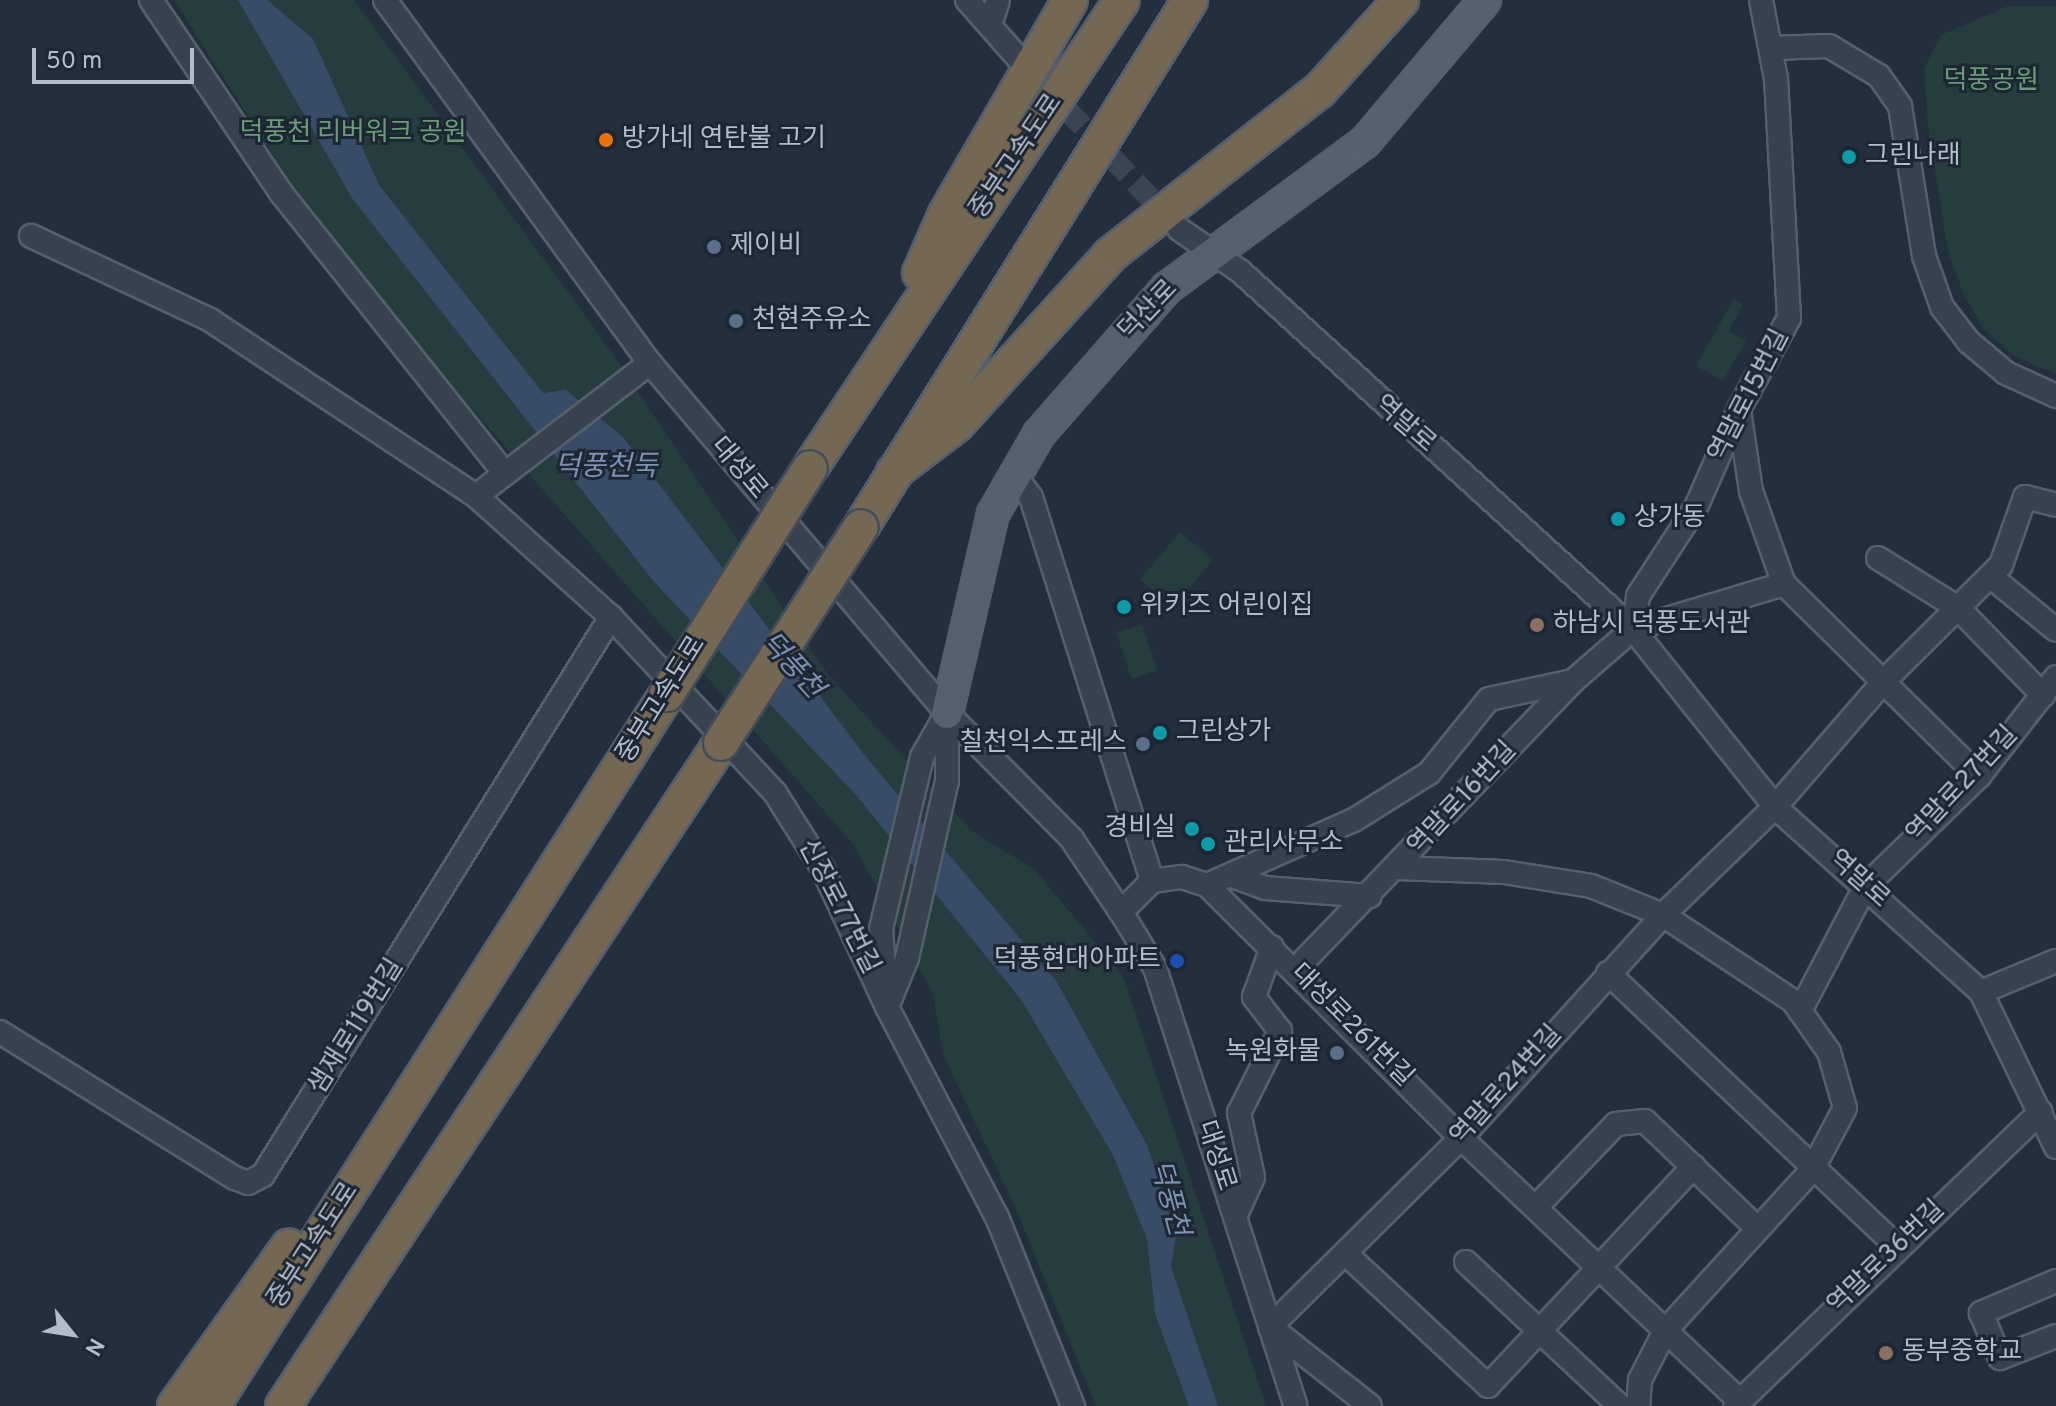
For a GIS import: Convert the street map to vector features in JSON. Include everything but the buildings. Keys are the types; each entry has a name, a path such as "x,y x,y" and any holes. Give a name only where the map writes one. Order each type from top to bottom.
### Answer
{"highway":[{"path":"884,357 946,214 1070,0"},
{"name":"중부고속도로","path":"212,1406 810,468 1122,0"},
{"path":"283,1406 861,527 1190,0"},
{"path":"894,472 957,424 1110,255 1320,90 1401,0"},
{"path":"175,1406 304,1225 393,1123"}],"main road":[{"name":"덕산로","path":"947,713 993,514 1014,474 1098,363 1167,288 1365,142 1485,0"}],"street":[{"path":"151,0 281,193 514,468"},
{"name":"대성로","path":"385,0 650,363 947,713 1071,838 1121,912 1155,968 1296,1406"},
{"path":"967,0 1018,58"},
{"path":"990,25 998,0"},
{"name":"역말로15번길","path":"1633,629 1638,596 1697,505 1739,409 1789,318 1771,48 1761,0"},
{"path":"1771,48 1829,46 1879,76 1900,106 1924,256 1942,307 1969,342 2006,373 2056,396"},
{"name":"역말로","path":"1179,229 1241,272 1382,407 1633,629 1775,807 1981,992 2056,1147"},
{"name":"신장로77번길","path":"31,236 210,320 476,496 611,617 775,793 823,869 887,1007 997,1217 1073,1406"},
{"path":"476,496 650,363"},
{"path":"1739,409 1751,491 1784,584 1979,776"},
{"path":"1014,474 1031,497 1152,881"},
{"name":"역말로24번길","path":"1270,1327 1461,1138 1608,973 1775,807 1884,681 2001,565 2025,497 2056,505"},
{"path":"1878,558 1958,608 2049,686"},
{"path":"1990,576 2056,630"},
{"path":"1633,629 1784,584"},
{"name":"샘재로119번길","path":"0,1032 235,1178 248,1183 263,1175 611,617"},
{"name":"역말로16번길","path":"1295,970 1398,868 1573,681 1633,629"},
{"path":"1121,912 1152,881 1182,877 1207,885 1235,877 1354,820 1429,773 1489,699 1573,681"},
{"name":"역말로27번길","path":"1800,1011 1865,887 1979,776 2049,686"},
{"path":"887,1007 881,929 919,769 947,713"},
{"path":"887,1007 907,958 945,793 947,713"},
{"path":"1398,868 1504,872 1591,886 1663,915 1800,1011 1829,1052 1845,1108 1812,1170 1756,1227 1665,1331 1640,1380 1638,1406"},
{"path":"1235,877 1265,888 1370,896"},
{"name":"대성로261번길","path":"1207,885 1461,1138 1737,1403"},
{"path":"1235,1217 1253,1177 1239,1113 1280,1031 1254,997 1272,947"},
{"path":"1981,992 2056,961"},
{"path":"1608,973 1812,1170 1898,1247"},
{"name":"역말로36번길","path":"1737,1403 2041,1112"},
{"path":"1536,1207 1616,1124 1645,1121 1756,1227"},
{"path":"1346,1254 1488,1386 1537,1330 1694,1166"},
{"path":"1466,1262 1620,1406"},
{"path":"2056,1281 1981,1313 2000,1358 2056,1336"},
{"path":"1270,1327 1370,1406"}],"green space":[{"name":"덕풍천 리버워크 공원","path":"174,0 354,0 598,333 829,676 972,831 1034,869 1123,976 1266,1406 1096,1406 1014,1204 944,1057 933,994 854,845 445,378 290,182"},
{"name":"덕풍공원","path":"2008,6 2056,6 2056,374 2016,357 1984,330 1963,293 1948,251 1928,126 1924,69 1941,35"},
{"path":"1734,299 1743,304 1729,331 1746,340 1723,381 1696,366"},
{"path":"1180,532 1213,560 1173,607 1140,579"},
{"path":"1142,624 1157,671 1131,679 1116,632"}],"water":[{"name":"덕풍천둑","path":"238,0 267,0 313,39 379,185 543,393 566,390 624,438 866,757 1057,982 1148,1147 1176,1236 1171,1267 1218,1406 1189,1406 1155,1314 1147,1239 1113,1155 1022,1001 857,796 655,583 352,198"}],"tunnel":[{"path":"1022,62 1171,220"}],"place":[{"name":"방가네 연탄불 고기","path":"606,140"},
{"name":"그린나래","path":"1849,157"},
{"name":"제이비","path":"714,247"},
{"name":"천현주유소","path":"736,321"},
{"name":"상가동","path":"1618,519"},
{"name":"위키즈 어린이집","path":"1124,607"},
{"name":"하남시 덕풍도서관","path":"1537,625"},
{"name":"그린상가","path":"1160,733"},
{"name":"칠천익스프레스","path":"1143,744"},
{"name":"경비실","path":"1192,829"},
{"name":"관리사무소","path":"1208,844"},
{"name":"덕풍현대아파트","path":"1177,961"},
{"name":"녹원화물","path":"1337,1053"},
{"name":"동부중학교","path":"1886,1353"}],"water label":[{"name":"덕풍천","path":"791,666"},
{"name":"덕풍천","path":"1168,1198"}]}
